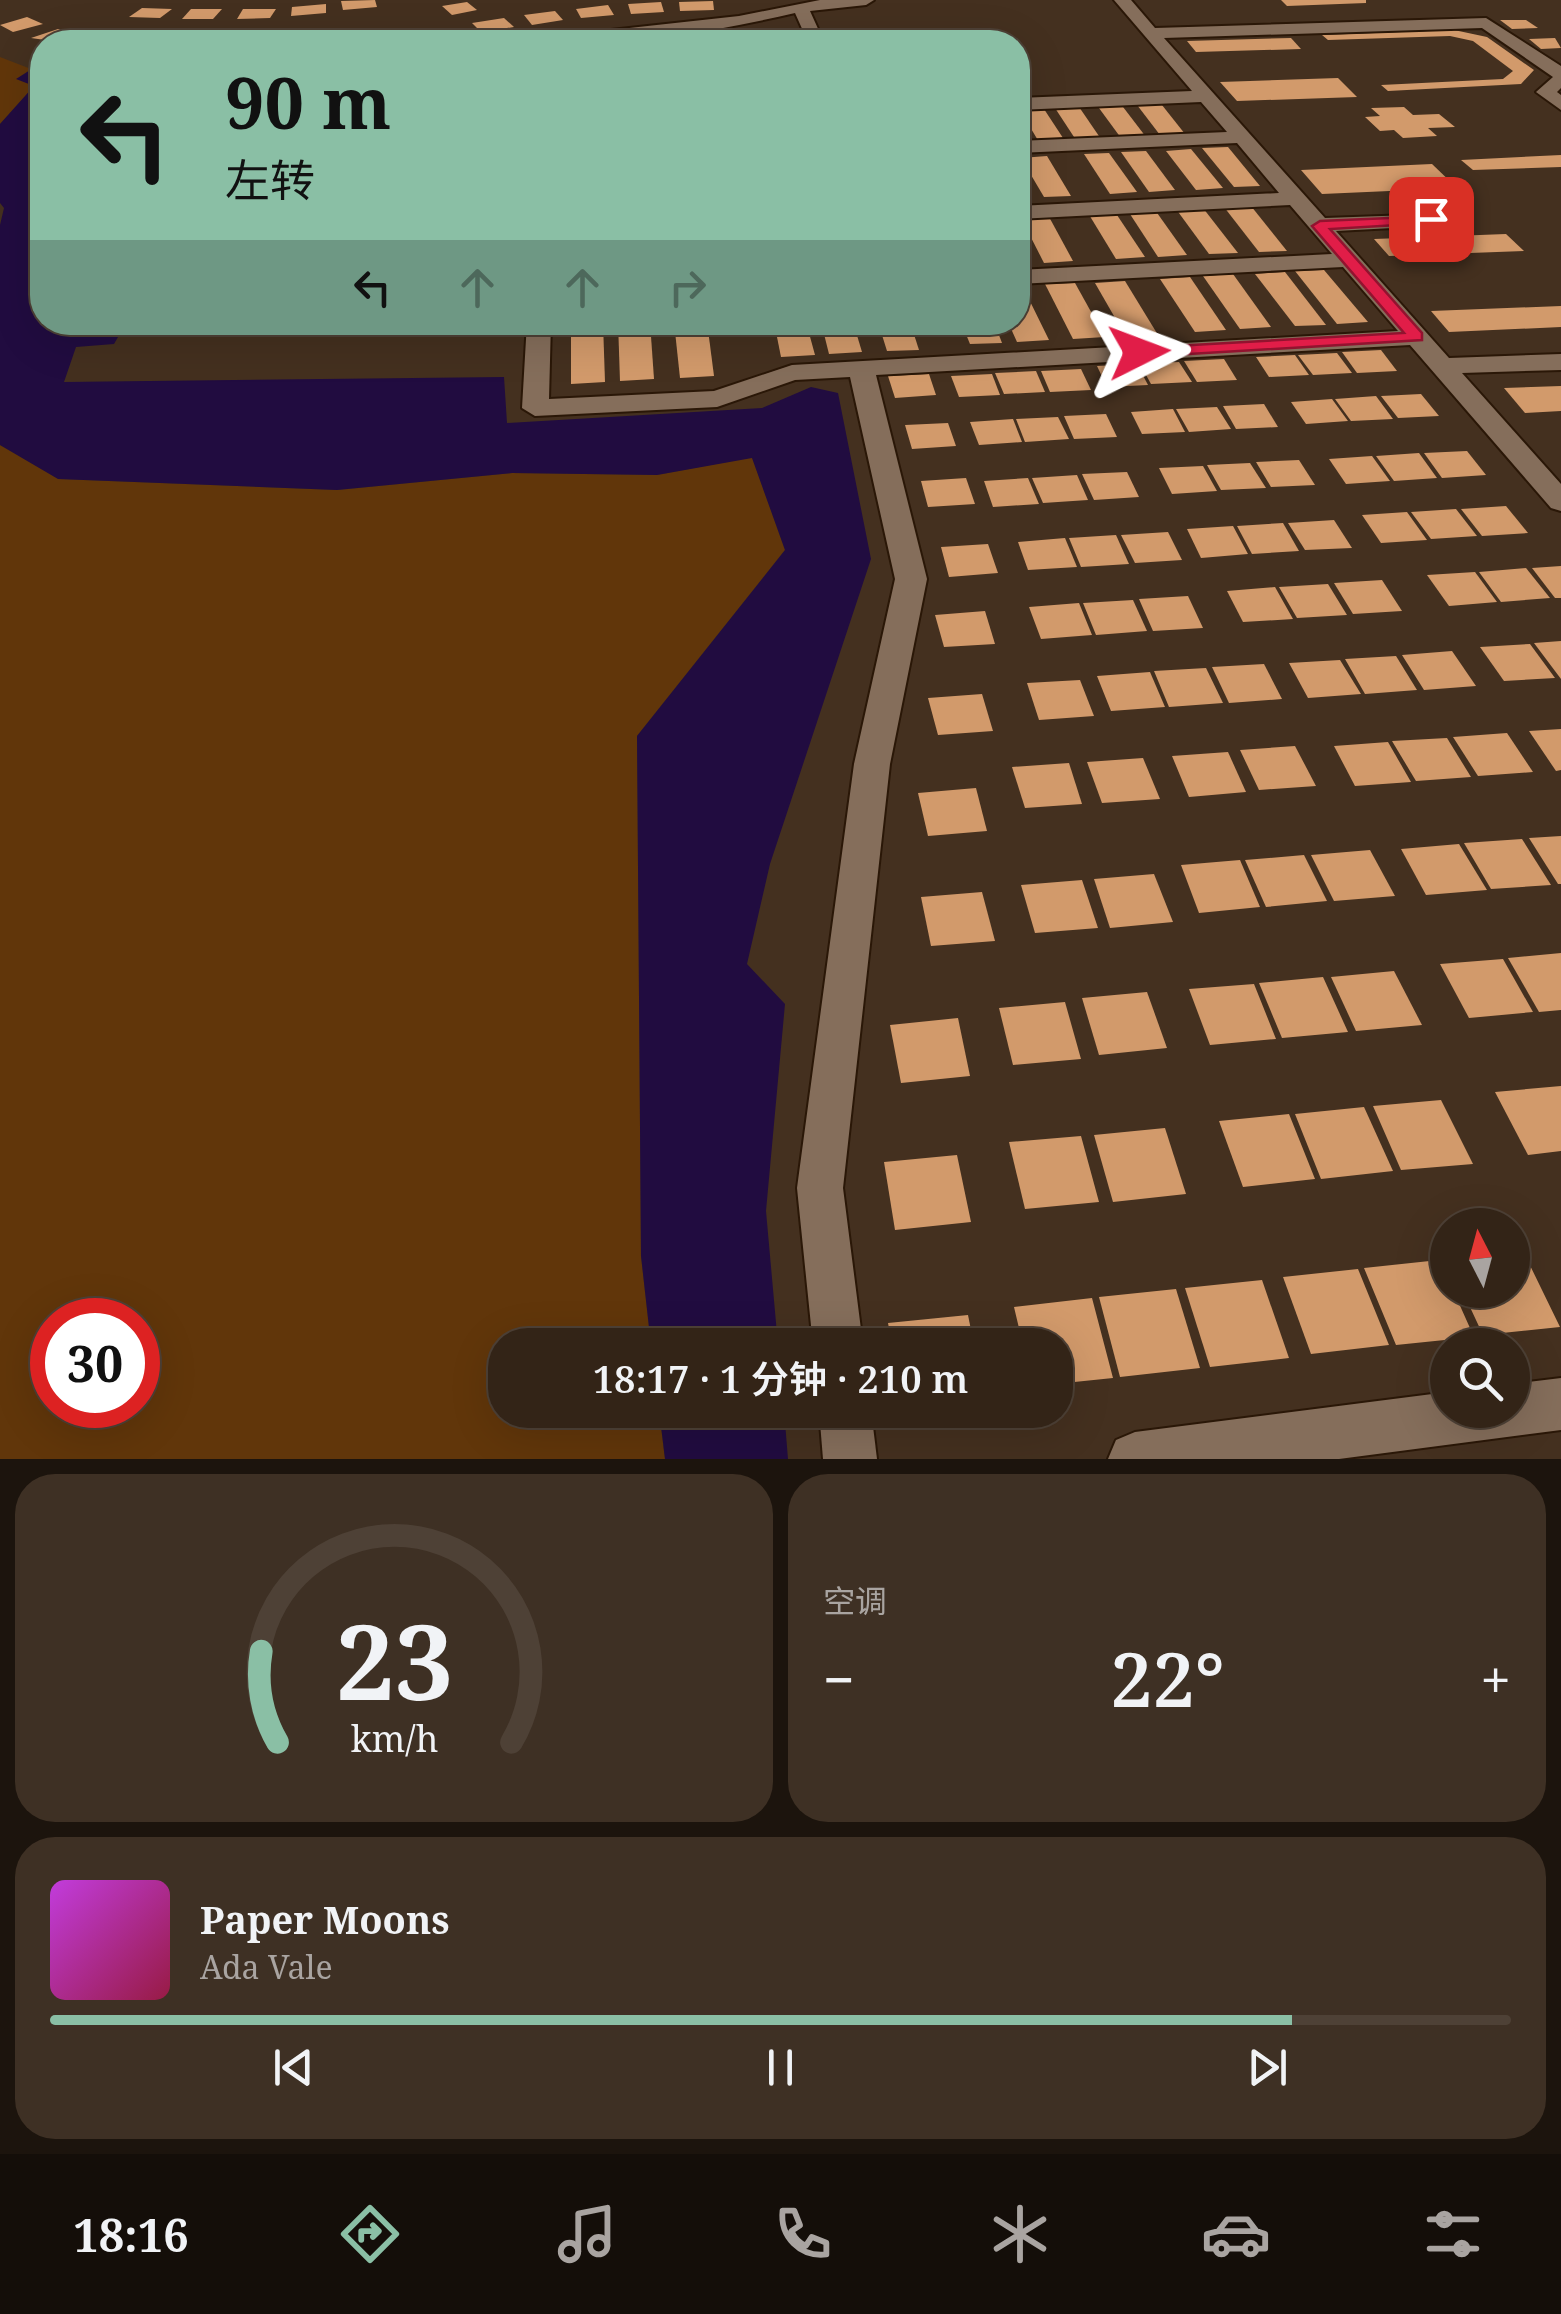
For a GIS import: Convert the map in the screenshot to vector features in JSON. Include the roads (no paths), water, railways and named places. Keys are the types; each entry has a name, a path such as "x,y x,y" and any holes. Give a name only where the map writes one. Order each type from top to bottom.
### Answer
{"street":[{"path":"657,30 866,0"},
{"path":"1122,0 1442,366 1546,467 1561,502"},
{"path":"1459,0 1561,77 1545,92 1561,104"},
{"path":"800,7 811,30"},
{"path":"1151,33 1486,23"},
{"path":"1030,103 1206,96"},
{"path":"1030,146 1242,137"},
{"path":"1030,211 1296,198"},
{"path":"1320,226 1431,219"},
{"path":"1030,276 1350,260"},
{"path":"538,335 535,408 717,399 792,373 1417,337"},
{"path":"1442,366 1561,362"},
{"path":"836,1328 820,1188 872,764 911,578 861,368"},
{"path":"1530,1408 1561,1404"},
{"path":"1135,1459 1430,1421"},
{"path":"847,1428 850,1459"}]}
